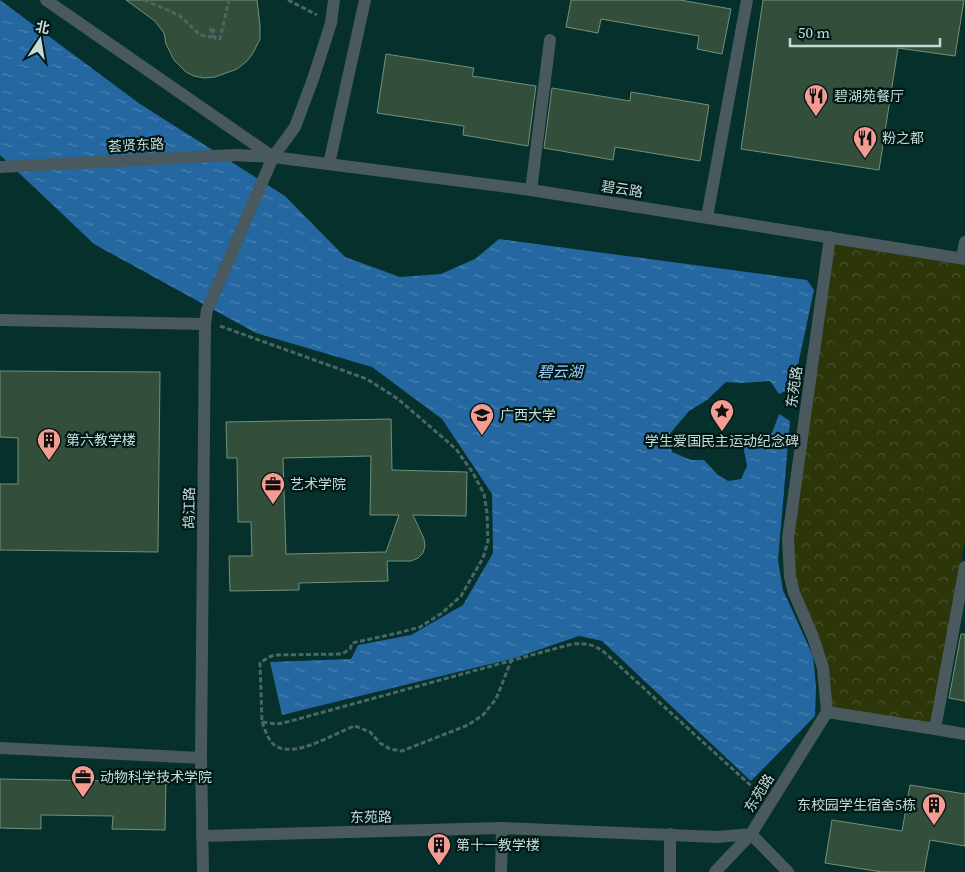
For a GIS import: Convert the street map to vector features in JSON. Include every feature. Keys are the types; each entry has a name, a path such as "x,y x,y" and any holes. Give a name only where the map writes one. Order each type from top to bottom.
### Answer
{"street":[{"path":"46,0 273,157"},
{"name":"鸪江路","path":"203,872 205,324 207,310 273,157 296,127 331,23 334,0"},
{"path":"329,164 365,0"},
{"path":"707,217 747,0"},
{"path":"531,190 550,40"},
{"name":"荟贤东路","path":"0,166 234,155 273,157"},
{"name":"碧云路","path":"273,157 531,190 963,258"},
{"name":"东苑路","path":"202,836 502,828 718,837 751,834 827,712 823,668 790,578 788,538 830,237"},
{"path":"963,258 965,242"},
{"path":"0,320 205,324"},
{"path":"936,730 965,567"},
{"path":"827,712 965,734"},
{"path":"0,748 202,758"},
{"path":"501,872 502,828"},
{"path":"670,834 670,872"},
{"path":"715,872 751,834 788,872"}],"path":[{"path":"144,0 179,15 200,35 211,37 212,32 216,29"},
{"path":"210,28 215,38 220,39 229,0"},
{"path":"288,0 331,23"},
{"path":"205,324 215,324 231,329 368,379 405,405 456,449 474,473 484,494 486,504 488,541 483,558 461,596 442,613 420,627 352,643 350,649 342,654 275,655 268,657 260,664 262,722 273,744 285,750 304,747 355,726 370,732 380,743 390,749 402,751 468,725 482,716 496,698 512,661"},
{"path":"262,722 277,724 286,722 572,644 584,643 595,646 759,792 766,809"}],"shaded area":[{"name":"广西大学","path":"0,0 965,0 965,872 0,872"}],"green space":[{"path":"834,244 965,264 965,540 931,723 831,708 790,556"}],"water":[{"name":"碧云湖","path":"0,0 140,104 285,196 345,257 400,277 441,274 475,259 499,239 807,280 814,290 793,388 779,394 770,381 726,382 707,400 689,411 668,436 672,452 691,460 704,460 718,475 728,481 741,479 747,466 743,445 772,433 779,414 790,421 778,560 783,590 813,656 816,687 815,716 751,781 602,641 579,636 515,658 282,715 270,662 351,659 358,645 411,635 463,605 493,553 492,494 442,419 372,367 256,333 94,244 0,155"}],"building":[{"path":"126,0 257,0 260,39 247,61 237,69 215,77 204,78 194,76 186,72 174,60 166,44 164,33 155,21"},
{"path":"571,0 680,0 731,9 722,54 697,49 699,36 601,19 598,33 566,27"},
{"path":"763,0 964,0 955,56 898,48 879,170 741,149"},
{"path":"386,54 474,68 472,76 536,86 528,146 463,135 464,126 377,113"},
{"path":"552,88 630,101 631,92 709,105 700,161 615,147 613,160 544,148"},
{"name":"第六教学楼","path":"0,371 160,372 158,552 0,550 0,484 18,484 18,438 0,437"},
{"name":"艺术学院","path":"391,419 392,470 467,472 466,516 413,515 424,539 423,553 411,561 387,561 388,581 299,583 299,590 230,591 229,556 252,556 251,522 238,522 237,458 227,458 226,422","holes":["371,456 370,515 399,515 386,552 286,554 283,458"]},
{"path":"961,634 965,634 965,701 949,698"},
{"name":"动物科学技术学院","path":"0,779 166,782 165,830 112,829 113,816 41,815 41,829 0,828"},
{"name":"东校园学生宿舍5栋","path":"910,785 965,794 965,846 930,840 924,872 882,872 825,863 832,820 902,831"}],"place":[{"name":"碧湖苑餐厅","path":"816,117"},
{"name":"粉之都","path":"865,159"},
{"name":"学生爱国民主运动纪念碑","path":"722,432"},
{"name":"广西大学","path":"482,436"},
{"name":"第六教学楼","path":"49,461"},
{"name":"艺术学院","path":"273,505"},
{"name":"动物科学技术学院","path":"83,798"},
{"name":"东校园学生宿舍5栋","path":"934,826"},
{"name":"第十一教学楼","path":"439,866"}]}
